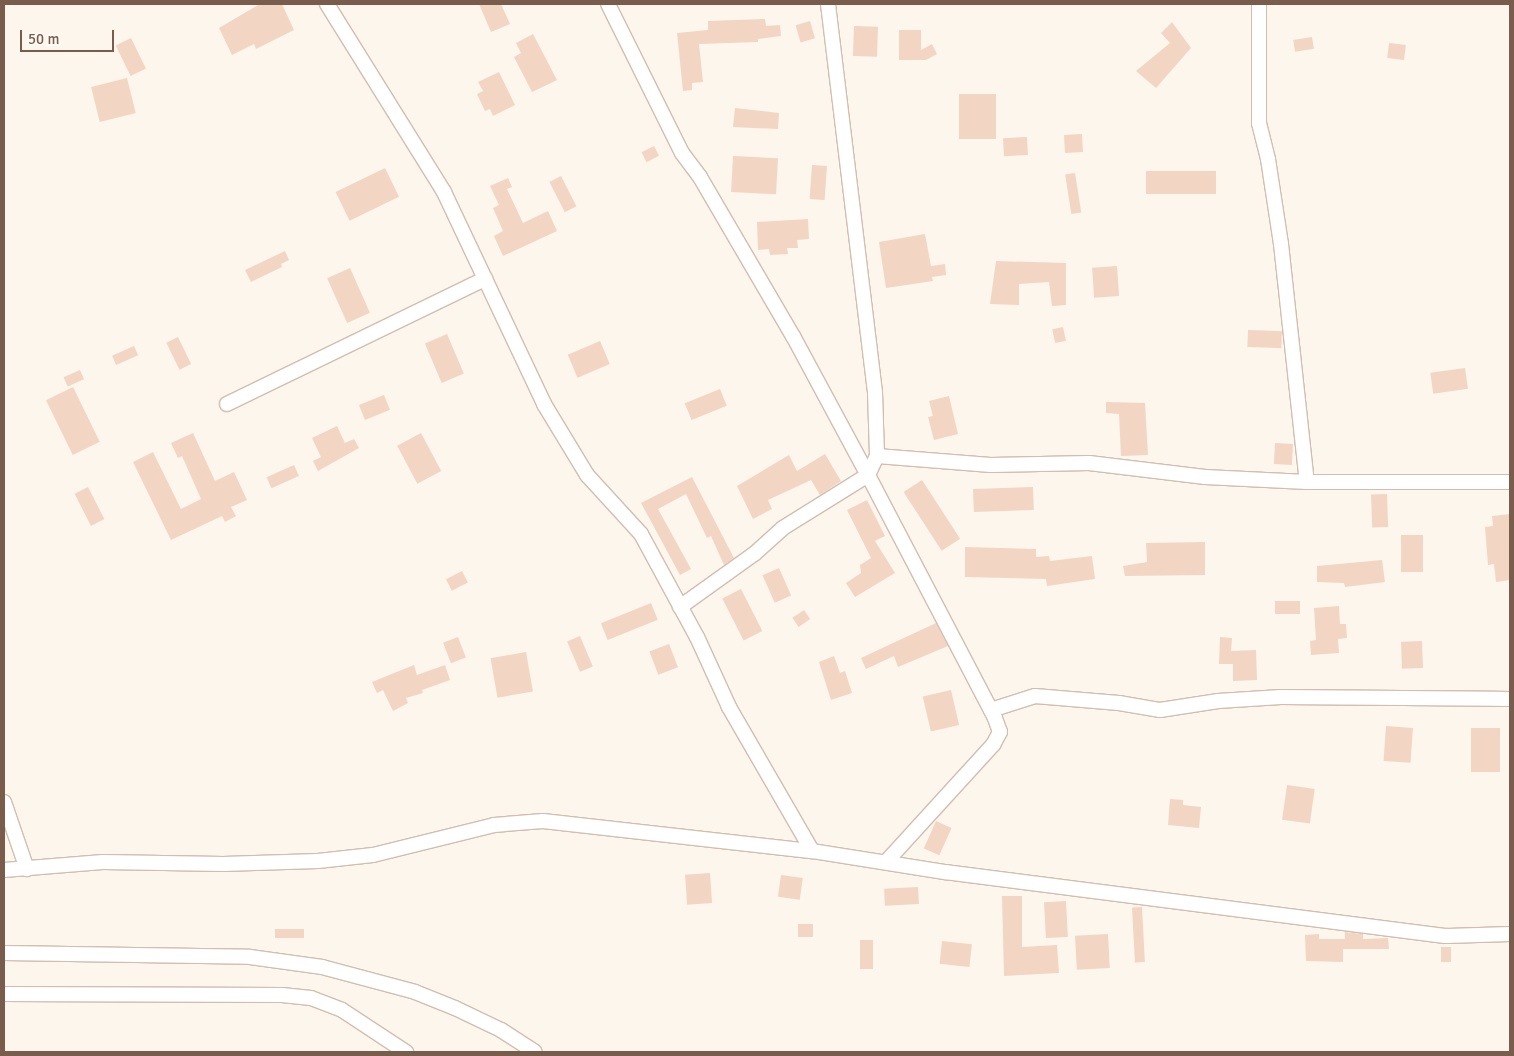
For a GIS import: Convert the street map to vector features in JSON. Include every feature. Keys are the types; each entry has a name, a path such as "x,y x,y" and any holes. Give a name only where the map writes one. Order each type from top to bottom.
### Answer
{"street":[{"path":"328,4 433,173 485,279 525,367 565,439 587,475 641,534 680,607 729,707 812,851"},
{"path":"608,4 682,153 700,177 793,336 868,475 991,710 1000,732 993,745 886,862"},
{"path":"680,607 760,549 782,528 868,475 877,456 875,392 828,4"},
{"path":"1259,4 1258,123 1268,159 1281,244 1307,482"},
{"path":"227,404 485,279"},
{"path":"877,456 991,464 1090,463 1205,477 1307,482 1510,482"},
{"path":"991,710 1035,696 1119,703 1160,710 1218,701 1281,697 1510,698"},
{"path":"4,802 27,869"},
{"path":"4,870 103,862 223,864 318,862 373,855 494,825 543,821 812,851 1445,936 1510,934"},
{"path":"4,953 250,957 322,967 415,992 455,1008 501,1030 534,1052"},
{"path":"4,994 282,995 311,998 342,1010 406,1052"}],"building":[{"path":"260,4 282,4 294,30 256,49 254,44 232,55 219,28"},
{"path":"479,4 501,4 510,24 491,32"},
{"path":"765,19 766,26 780,25 781,36 758,39 758,42 699,44 703,82 692,83 692,90 683,91 677,33 708,30 708,21"},
{"path":"810,21 815,38 801,42 796,25"},
{"path":"1172,22 1191,48 1156,88 1136,71 1170,43 1161,33"},
{"path":"854,26 878,27 877,57 853,56"},
{"path":"899,30 921,30 921,50 932,44 937,54 926,60 899,60"},
{"path":"533,34 557,80 532,92 514,57 521,53 516,43"},
{"path":"1312,37 1314,49 1295,52 1293,40"},
{"path":"131,38 146,69 131,76 116,45"},
{"path":"1389,43 1406,45 1404,60 1387,58"},
{"path":"499,72 515,105 493,116 490,109 485,111 477,94 483,91 478,82"},
{"path":"127,78 136,113 100,122 91,87"},
{"path":"959,94 996,94 996,139 959,139"},
{"path":"735,108 779,113 778,129 733,127"},
{"path":"1082,134 1083,152 1065,153 1064,135"},
{"path":"1027,137 1028,155 1004,156 1003,138"},
{"path":"654,146 659,156 647,162 642,152"},
{"path":"733,156 778,158 776,194 731,192"},
{"path":"812,165 827,166 825,200 810,199"},
{"path":"385,168 399,197 350,221 336,192"},
{"path":"1146,171 1216,171 1216,194 1146,194"},
{"path":"1075,173 1081,213 1071,214 1065,175"},
{"path":"561,176 576,206 565,212 549,182"},
{"path":"508,178 512,187 507,189 523,223 548,211 557,231 503,256 494,236 503,231 493,208 499,205 490,186"},
{"path":"808,219 809,239 797,240 798,248 787,248 788,254 770,255 769,249 758,250 757,222"},
{"path":"925,234 931,266 945,264 946,275 932,277 933,281 886,288 879,242"},
{"path":"285,251 289,260 281,264 282,267 251,282 245,270"},
{"path":"996,261 1066,263 1066,305 1052,306 1049,282 1019,284 1019,305 990,304"},
{"path":"1117,266 1119,296 1094,298 1092,268"},
{"path":"350,268 370,313 347,323 327,278"},
{"path":"1063,327 1066,341 1055,343 1052,329"},
{"path":"1248,330 1282,331 1281,348 1247,347"},
{"path":"447,334 464,374 442,383 425,343"},
{"path":"178,337 191,364 179,370 166,343"},
{"path":"600,341 610,364 578,378 568,355"},
{"path":"134,346 138,355 116,365 112,356"},
{"path":"1465,368 1468,389 1433,394 1430,373"},
{"path":"80,370 84,379 68,386 64,377"},
{"path":"73,387 100,442 73,455 46,400"},
{"path":"720,389 727,406 692,420 685,403"},
{"path":"384,395 390,410 365,420 359,405"},
{"path":"949,396 958,434 934,440 928,417 933,416 929,401"},
{"path":"1106,402 1145,403 1148,455 1121,456 1119,414 1106,413"},
{"path":"337,426 345,443 354,439 359,448 318,471 313,461 321,457 312,438"},
{"path":"193,433 215,481 234,472 247,500 231,507 236,516 225,522 222,516 171,540 133,462 153,452 181,509 201,499 182,456 178,458 171,443"},
{"path":"421,433 441,471 417,484 397,446"},
{"path":"1275,443 1293,444 1292,465 1274,464"},
{"path":"825,454 841,481 820,495 811,480 768,500 772,509 753,519 737,486 789,455 797,471"},
{"path":"294,465 299,476 271,488 267,477"},
{"path":"692,477 734,558 724,565 711,536 707,538 686,494 658,509 691,569 680,575 641,503"},
{"path":"922,480 960,539 942,551 904,492"},
{"path":"88,487 104,519 91,526 75,494"},
{"path":"1033,487 1034,510 974,512 973,489"},
{"path":"1387,494 1388,527 1372,528 1371,495"},
{"path":"867,500 885,536 875,541 895,573 855,597 846,583 861,573 860,565 871,558 847,510"},
{"path":"1510,514 1510,580 1496,582 1494,564 1488,565 1485,527 1493,526 1492,516"},
{"path":"1401,535 1423,535 1423,572 1401,572"},
{"path":"1205,542 1205,575 1125,576 1123,566 1147,562 1146,543"},
{"path":"965,547 1036,549 1036,557 1049,556 1050,561 1092,556 1095,579 1047,586 1046,579 965,577"},
{"path":"1382,560 1385,582 1345,587 1344,583 1317,582 1317,566"},
{"path":"779,568 791,595 775,603 763,575"},
{"path":"462,571 468,583 452,591 446,579"},
{"path":"741,589 762,631 744,640 722,599"},
{"path":"1275,601 1300,601 1300,614 1275,614"},
{"path":"651,603 658,620 608,640 601,623"},
{"path":"1339,606 1340,624 1346,624 1347,638 1338,639 1339,653 1311,655 1310,641 1316,640 1314,608"},
{"path":"804,610 810,619 799,627 792,618"},
{"path":"936,623 948,646 898,667 894,656 866,669 861,658"},
{"path":"580,636 593,666 580,672 567,641"},
{"path":"458,637 466,658 451,663 443,643"},
{"path":"1220,637 1232,638 1231,651 1256,650 1257,680 1233,681 1233,664 1219,664"},
{"path":"1422,641 1423,668 1402,669 1401,642"},
{"path":"669,644 678,667 658,675 649,652"},
{"path":"526,652 533,691 497,698 491,658"},
{"path":"834,656 840,673 845,671 852,693 831,700 819,662"},
{"path":"414,665 417,675 445,665 450,680 422,690 423,693 406,698 408,703 393,711 383,690 377,693 372,682"},
{"path":"951,690 959,725 931,732 923,697"},
{"path":"1386,726 1413,728 1410,763 1384,761"},
{"path":"1471,728 1500,728 1500,772 1471,772"},
{"path":"1287,785 1315,789 1310,824 1282,820"},
{"path":"1170,799 1183,800 1183,805 1201,807 1199,828 1168,825"},
{"path":"936,821 952,828 939,855 924,848"},
{"path":"710,873 712,903 687,905 685,875"},
{"path":"781,875 803,878 800,900 778,897"},
{"path":"918,887 919,904 885,906 884,889"},
{"path":"1002,896 1022,896 1022,947 1057,945 1059,973 1004,976"},
{"path":"1066,901 1068,937 1046,938 1044,902"},
{"path":"1142,907 1145,962 1135,962 1132,908"},
{"path":"798,924 813,924 813,937 798,937"},
{"path":"275,929 304,929 304,938 275,938"},
{"path":"1345,932 1363,934 1363,939 1388,938 1389,949 1343,949 1343,962 1306,961 1305,935 1319,934 1319,939 1345,939"},
{"path":"1108,934 1110,968 1077,970 1075,936"},
{"path":"860,940 873,940 873,969 860,969"},
{"path":"942,941 972,944 969,967 940,964"},
{"path":"1441,947 1451,947 1451,962 1441,962"}]}
